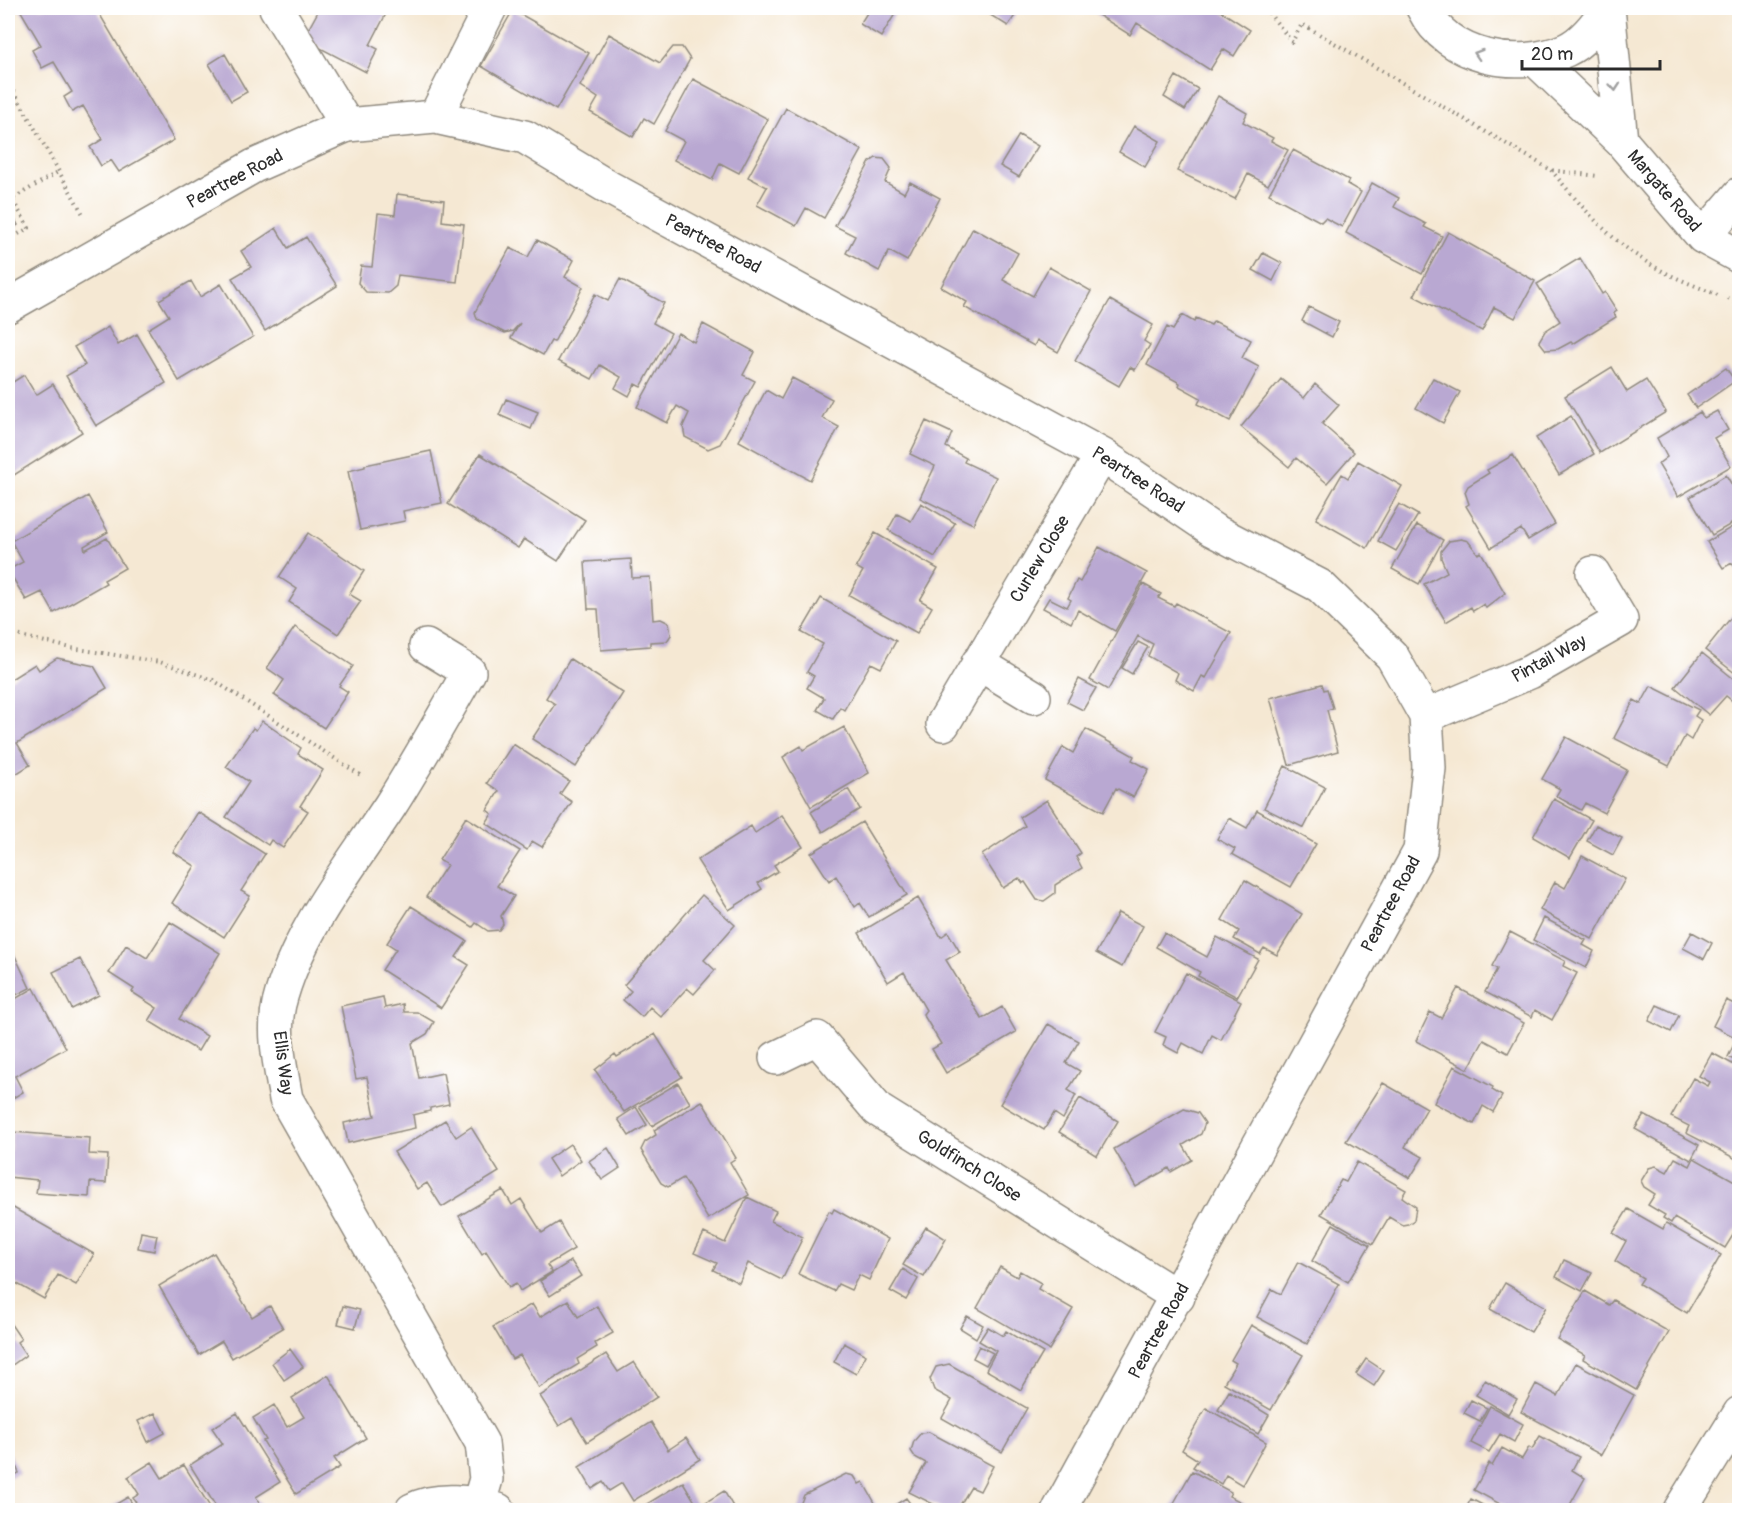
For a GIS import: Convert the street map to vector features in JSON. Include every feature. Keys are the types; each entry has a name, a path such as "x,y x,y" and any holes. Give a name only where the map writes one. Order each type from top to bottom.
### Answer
{"street":[{"path":"276,8 347,125"},
{"path":"435,117 490,8"},
{"path":"1401,8 1471,52 1503,61 1536,60 1567,49 1590,32 1608,8"},
{"path":"1423,8 1444,34"},
{"name":"Margate Road","path":"1608,8 1621,141"},
{"name":"Margate Road","path":"1536,60 1621,141 1703,237 1740,257"},
{"name":"Peartree Road","path":"8,306 254,166 347,125 435,117 525,137 608,187 1102,455 1213,530 1320,586 1392,656 1426,716 1429,768 1420,851 1178,1297 1059,1510"},
{"path":"1703,237 1740,194"},
{"name":"Curlew Close","path":"942,724 1102,455"},
{"name":"Pintail Way","path":"1426,716 1530,672 1621,620 1593,573"},
{"name":"Ellis Way","path":"426,646 469,672 396,797 316,919 291,969 279,1006 277,1043 286,1099 482,1443 488,1507"},
{"path":"978,663 1034,697"},
{"name":"Goldfinch Close","path":"776,1058 817,1038 878,1110 1178,1297"},
{"path":"1680,1510 1740,1413"},
{"path":"412,1510 424,1504 488,1507"}],"path":[{"path":"1265,8 1292,42 1302,24 1551,170 1588,213 1640,258 1674,277 1740,303"},
{"path":"8,81 58,172 107,251"},
{"path":"1551,170 1600,177 1649,174"},
{"path":"8,240 29,228 12,199 58,172"},
{"path":"8,633 71,648 160,662 213,680 396,797"}],"building":[{"path":"19,8 96,8 174,140 119,172 111,160 101,166 90,147 103,139 83,106 72,112 64,97 72,92 54,62 42,68 32,50 41,45"},
{"path":"320,8 389,8 370,45 378,49 366,72 303,39"},
{"path":"870,8 885,8 895,14 881,37 860,24"},
{"path":"979,8 1020,8 1008,26"},
{"path":"1087,8 1216,8 1250,30 1234,56 1223,49 1210,70 1137,23 1130,35"},
{"path":"513,10 589,53 556,110 481,66"},
{"path":"609,34 660,63 673,47 682,47 690,59 654,124 644,118 633,137 590,112 598,98 580,86"},
{"path":"225,54 247,92 231,101 209,64"},
{"path":"1176,76 1198,89 1185,110 1164,97"},
{"path":"693,79 768,119 739,173 720,163 712,180 674,160 684,141 665,131"},
{"path":"1218,96 1247,113 1243,122 1273,138 1271,141 1288,150 1268,185 1248,174 1235,199 1177,171"},
{"path":"786,108 862,150 824,218 806,208 796,226 757,205 767,187 748,177"},
{"path":"1134,126 1160,141 1145,167 1119,152"},
{"path":"1019,135 1038,146 1019,177 1000,166"},
{"path":"1293,150 1349,180 1347,184 1361,192 1342,227 1325,218 1321,222 1269,194"},
{"path":"876,158 884,159 891,168 885,182 904,193 910,182 940,198 907,261 889,251 879,271 846,253 855,236 835,226 870,162"},
{"path":"1372,183 1399,198 1394,207 1426,224 1424,227 1442,236 1422,274 1346,233"},
{"path":"397,194 444,200 442,221 464,224 457,282 398,275 396,286 388,293 366,292 358,283 361,266 372,267 378,213 395,215"},
{"path":"8,207 18,225 8,231"},
{"path":"276,228 288,248 306,237 337,286 265,331 232,278 251,267 241,251"},
{"path":"973,228 1018,253 1003,280 1033,296 1049,267 1091,291 1058,352 1037,340 1034,346 964,307 967,302 941,287"},
{"path":"1448,232 1535,281 1515,318 1494,307 1482,331 1414,296"},
{"path":"537,240 574,260 565,277 583,287 554,342 551,341 543,355 511,338 520,323 513,331 505,333 477,319 475,312 510,248 528,257"},
{"path":"1263,253 1282,263 1273,281 1253,270"},
{"path":"1580,258 1602,294 1605,292 1617,311 1614,313 1616,317 1573,344 1571,342 1558,349 1546,350 1539,341 1545,331 1560,321 1537,284"},
{"path":"620,279 664,303 653,323 671,333 641,387 635,384 629,396 615,388 621,377 600,365 592,379 558,361 595,294 608,301"},
{"path":"191,281 200,297 221,284 253,337 179,381 148,329 169,316 159,300"},
{"path":"1110,300 1153,325 1144,341 1150,345 1135,370 1130,367 1119,386 1075,361"},
{"path":"1309,307 1339,322 1332,337 1302,321"},
{"path":"1182,315 1194,322 1196,318 1211,325 1214,321 1251,340 1242,358 1259,367 1230,421 1198,404 1201,398 1179,386 1180,383 1147,365 1167,327 1173,330"},
{"path":"703,324 755,352 743,375 755,381 720,444 708,449 685,437 683,426 689,413 677,406 667,423 637,407 678,333 694,342"},
{"path":"108,327 118,345 137,334 166,383 96,426 66,376 85,365 74,347"},
{"path":"1612,367 1627,392 1646,380 1666,412 1600,453 1565,396"},
{"path":"1726,368 1735,381 1696,408 1687,395"},
{"path":"24,375 36,395 53,384 82,432 11,477 8,472 8,385"},
{"path":"792,378 832,399 822,418 839,427 810,480 739,441 766,390 781,399"},
{"path":"1433,378 1460,392 1443,423 1416,408"},
{"path":"1281,379 1304,398 1315,384 1339,405 1322,424 1354,452 1327,483 1296,458 1289,467 1241,427"},
{"path":"506,399 538,412 531,429 499,415"},
{"path":"1717,411 1728,430 1714,438 1731,466 1678,497 1658,464 1667,457 1657,438 1700,412 1704,418"},
{"path":"1571,416 1594,454 1559,475 1536,438"},
{"path":"926,421 952,433 946,447 966,458 964,462 996,477 973,524 920,498 935,466 910,454"},
{"path":"431,451 442,503 403,511 405,521 360,530 348,471 365,467 365,465"},
{"path":"480,454 585,520 558,561 524,539 518,548 448,504"},
{"path":"1513,455 1555,524 1528,540 1521,529 1491,548 1466,506 1469,504 1465,492 1468,486 1489,473 1487,470"},
{"path":"1358,461 1402,486 1367,548 1316,519 1342,474 1348,478"},
{"path":"1726,475 1740,498 1740,519 1712,535 1690,497"},
{"path":"88,496 108,532 84,546 85,550 107,538 125,568 104,580 106,583 54,613 42,592 26,600 8,570 23,562 11,541"},
{"path":"921,503 955,523 935,557 888,530 897,514 911,521"},
{"path":"1399,504 1418,515 1396,551 1378,541"},
{"path":"1740,522 1740,574 1732,563 1723,568 1707,542"},
{"path":"1417,525 1443,540 1419,584 1392,569"},
{"path":"308,533 364,571 349,594 361,601 338,634 289,602 297,589 279,577"},
{"path":"875,533 938,569 920,600 932,607 917,633 849,595 863,571 856,567"},
{"path":"1461,539 1468,541 1478,554 1481,552 1505,593 1486,608 1484,604 1473,611 1471,607 1446,622 1424,584 1447,572 1441,558 1441,551 1449,541"},
{"path":"1099,547 1147,573 1115,631 1078,610 1071,623 1043,608 1049,598 1067,607 1071,600 1068,598 1077,580 1080,582"},
{"path":"631,559 632,578 650,577 653,620 661,619 669,623 671,635 667,641 650,642 650,646 601,650 598,609 588,609 585,562"},
{"path":"1143,584 1161,594 1158,598 1174,606 1176,603 1231,633 1206,678 1202,676 1194,691 1175,680 1178,673 1148,656 1153,644 1138,636 1108,690 1090,680"},
{"path":"821,598 896,641 881,668 871,663 844,710 840,707 833,719 817,710 824,698 807,688 814,676 807,672 823,644 801,632"},
{"path":"1737,610 1740,612 1740,677 1705,650"},
{"path":"295,627 353,666 339,686 348,692 324,728 274,695 284,680 267,668"},
{"path":"1138,642 1148,647 1132,674 1122,668"},
{"path":"1702,653 1740,684 1740,707 1726,696 1709,715 1675,687"},
{"path":"57,658 94,666 107,688 17,743 30,765 8,779 8,681 35,664 39,670"},
{"path":"570,659 623,693 576,767 532,739 555,704 546,698"},
{"path":"1079,679 1096,688 1083,710 1067,702"},
{"path":"1322,684 1324,690 1327,689 1333,708 1327,710 1338,751 1289,765 1270,698"},
{"path":"1651,686 1699,710 1695,716 1701,720 1691,740 1685,736 1669,766 1614,738 1634,700 1641,704"},
{"path":"262,721 301,748 298,754 323,770 300,806 308,811 283,848 271,840 268,845 226,817 249,782 226,767 253,728 256,730"},
{"path":"844,727 869,773 811,807 783,757 801,746 803,750"},
{"path":"1086,729 1134,756 1132,760 1149,769 1133,797 1116,788 1103,812 1045,780 1063,747 1073,753"},
{"path":"1566,737 1627,770 1604,813 1585,803 1581,810 1556,796 1560,789 1542,779"},
{"path":"513,744 569,781 560,794 572,802 542,847 532,841 527,850 486,823 492,814 487,810 499,791 487,783"},
{"path":"1285,766 1325,787 1304,828 1264,808"},
{"path":"848,789 860,809 823,832 811,812"},
{"path":"1554,799 1592,820 1570,858 1533,837"},
{"path":"1047,800 1081,853 1076,857 1082,868 1055,885 1055,893 1044,901 1037,900 1025,882 1023,883 1019,878 1003,888 982,855 1025,826 1020,817"},
{"path":"1257,810 1316,844 1291,887 1232,854 1235,849 1217,839 1229,818 1247,828"},
{"path":"198,812 265,854 241,891 250,896 224,937 172,903 195,866 173,852"},
{"path":"782,815 803,847 774,865 778,871 758,883 762,889 729,910 697,860 751,826 755,833"},
{"path":"466,817 520,851 497,886 514,896 501,916 503,924 499,930 488,931 476,923 473,927 426,897 447,865 439,860"},
{"path":"862,822 907,895 869,917 860,903 855,907 836,876 829,881 811,853"},
{"path":"1596,825 1622,838 1613,855 1587,841"},
{"path":"1582,856 1625,879 1592,939 1540,910 1555,882 1565,888"},
{"path":"1245,880 1302,914 1277,955 1264,948 1260,954 1234,939 1239,931 1222,920"},
{"path":"702,895 735,925 704,960 715,970 694,994 687,988 661,1017 650,1007 642,1017 623,1000 631,991 624,985"},
{"path":"918,898 941,937 948,932 960,952 946,960 982,1019 1002,1007 1016,1032 946,1073 932,1049 941,1044 923,1014 926,1010 904,972 888,982 859,933"},
{"path":"411,906 467,941 456,957 469,965 441,1008 382,970 396,949 387,943"},
{"path":"1118,913 1143,926 1122,967 1096,953"},
{"path":"1544,918 1586,940 1583,945 1594,951 1586,968 1533,940"},
{"path":"170,922 220,953 179,1019 207,1036 198,1051 149,1021 157,1008 132,992 134,989 109,973 126,945 147,958"},
{"path":"1510,932 1565,961 1563,966 1577,973 1552,1020 1535,1010 1532,1017 1485,992 1497,969 1492,966"},
{"path":"1692,932 1712,943 1704,959 1683,948"},
{"path":"1164,933 1207,957 1217,937 1258,959 1237,997 1198,976 1200,972 1156,947"},
{"path":"8,941 30,988 8,999"},
{"path":"80,959 99,995 72,1009 53,972"},
{"path":"1186,973 1241,1001 1221,1040 1212,1035 1203,1054 1183,1043 1178,1053 1163,1045 1166,1037 1155,1032"},
{"path":"34,988 66,1048 15,1076 23,1092 8,1101 8,1003"},
{"path":"1458,988 1524,1023 1508,1053 1484,1040 1468,1069 1416,1041 1430,1012 1441,1018"},
{"path":"383,997 385,1008 403,1004 404,1012 417,1012 434,1022 427,1034 412,1043 419,1078 443,1073 449,1104 413,1115 415,1128 348,1143 344,1123 375,1116 367,1077 356,1079 341,1006"},
{"path":"1726,1000 1740,1007 1740,1063 1728,1057 1737,1038 1713,1026"},
{"path":"1657,1005 1679,1015 1671,1032 1649,1021"},
{"path":"1048,1024 1079,1041 1066,1063 1080,1071 1068,1090 1076,1095 1063,1119 1054,1113 1044,1130 1000,1104"},
{"path":"655,1034 682,1077 624,1112 595,1070 615,1054 617,1057"},
{"path":"1712,1053 1740,1068 1740,1161 1686,1133 1689,1126 1671,1117 1693,1078 1708,1086 1710,1082 1699,1076"},
{"path":"1454,1066 1493,1087 1492,1090 1502,1096 1493,1112 1483,1106 1474,1124 1434,1103"},
{"path":"678,1083 690,1103 652,1126 639,1106"},
{"path":"1383,1083 1427,1108 1405,1147 1423,1157 1410,1178 1346,1141"},
{"path":"1080,1098 1118,1121 1097,1156 1059,1132"},
{"path":"702,1101 736,1158 730,1162 749,1195 708,1219 683,1178 668,1187 661,1183 641,1150 645,1142 656,1135 654,1130"},
{"path":"636,1107 647,1125 629,1136 618,1119"},
{"path":"1184,1109 1198,1113 1205,1123 1201,1134 1183,1145 1192,1160 1171,1172 1169,1168 1136,1187 1114,1149"},
{"path":"1644,1115 1699,1145 1691,1160 1635,1129"},
{"path":"445,1120 456,1137 471,1127 499,1172 442,1207 427,1183 417,1189 394,1152"},
{"path":"12,1132 90,1138 89,1154 108,1155 106,1183 90,1182 89,1197 36,1193 38,1180 8,1177"},
{"path":"570,1144 581,1160 559,1176 548,1159"},
{"path":"608,1148 620,1168 602,1180 589,1161"},
{"path":"1675,1158 1690,1166 1694,1158 1740,1184 1740,1224 1725,1248 1674,1218 1671,1223 1663,1218 1665,1215 1648,1205 1655,1194 1644,1187 1641,1181 1649,1168 1656,1166 1667,1172"},
{"path":"1357,1162 1406,1190 1402,1197 1416,1207 1414,1220 1408,1224 1402,1225 1389,1217 1373,1244 1321,1214 1341,1180 1346,1182"},
{"path":"503,1190 512,1205 521,1199 542,1233 559,1222 574,1249 547,1265 552,1272 520,1291 516,1283 509,1287 486,1251 482,1254 459,1216"},
{"path":"747,1197 776,1211 771,1221 803,1237 782,1280 748,1263 739,1283 713,1270 717,1263 694,1253 704,1233 725,1243"},
{"path":"10,1206 94,1254 76,1285 58,1275 44,1299 14,1282 12,1261 8,1258 8,1210"},
{"path":"834,1209 888,1239 869,1280 859,1275 851,1290 838,1284 834,1291 798,1274 829,1211 832,1213"},
{"path":"1628,1209 1663,1229 1666,1223 1721,1255 1687,1313 1639,1284 1643,1278 1615,1261 1626,1241 1613,1233"},
{"path":"1333,1224 1370,1245 1348,1282 1312,1261"},
{"path":"926,1227 946,1239 924,1277 903,1265"},
{"path":"141,1232 157,1235 154,1251 138,1248"},
{"path":"214,1253 252,1317 270,1306 283,1328 232,1358 222,1341 199,1355 159,1286"},
{"path":"1564,1260 1592,1273 1582,1291 1556,1277"},
{"path":"571,1261 581,1276 550,1296 540,1281"},
{"path":"1298,1262 1339,1284 1307,1344 1257,1317 1272,1289 1281,1294"},
{"path":"1000,1267 1017,1277 1020,1271 1041,1283 1038,1289 1073,1309 1049,1350 977,1308"},
{"path":"903,1269 918,1279 906,1300 890,1291"},
{"path":"1505,1283 1546,1307 1531,1332 1490,1309"},
{"path":"1585,1291 1609,1305 1613,1300 1669,1332 1636,1390 1583,1359 1585,1355 1557,1339"},
{"path":"568,1300 578,1317 597,1306 613,1333 595,1343 597,1347 577,1359 579,1364 539,1388 520,1355 512,1359 493,1327 532,1304 540,1317"},
{"path":"343,1306 360,1310 355,1328 338,1324"},
{"path":"967,1316 983,1325 976,1338 960,1328"},
{"path":"8,1320 21,1339 17,1342 26,1355 8,1368"},
{"path":"1251,1325 1303,1355 1271,1410 1224,1383 1236,1363 1231,1360"},
{"path":"988,1327 1003,1336 1006,1331 1043,1353 1021,1390 986,1370 996,1351 979,1341"},
{"path":"844,1343 866,1355 856,1374 834,1362"},
{"path":"979,1346 993,1353 986,1365 973,1358"},
{"path":"290,1349 303,1367 284,1380 272,1363"},
{"path":"606,1354 618,1372 634,1362 657,1397 587,1442 572,1418 559,1426 540,1396"},
{"path":"1366,1359 1384,1371 1374,1386 1356,1374"},
{"path":"1576,1363 1634,1395 1601,1455 1521,1412 1536,1384 1558,1396"},
{"path":"949,1364 1027,1408 1002,1452 942,1418 952,1400 934,1390 930,1379 936,1367"},
{"path":"328,1375 366,1438 334,1458 340,1467 296,1494 263,1441 266,1440 253,1418 274,1405 287,1427 304,1417 292,1398"},
{"path":"1485,1380 1517,1399 1508,1414 1476,1395"},
{"path":"1229,1391 1269,1415 1258,1434 1218,1410"},
{"path":"1471,1400 1487,1408 1480,1421 1464,1413"},
{"path":"1490,1406 1523,1424 1514,1442 1500,1434 1489,1452 1471,1443"},
{"path":"1206,1408 1266,1442 1242,1485 1226,1475 1221,1484 1193,1467 1198,1460 1182,1450"},
{"path":"155,1413 165,1433 148,1442 138,1421"},
{"path":"237,1413 280,1482 256,1497 264,1510 218,1510 190,1465 223,1444 212,1428"},
{"path":"651,1422 668,1450 686,1438 700,1459 633,1501 622,1483 609,1491 603,1482 592,1489 579,1467"},
{"path":"929,1432 993,1466 980,1491 971,1487 957,1510 945,1510 909,1492 926,1463 915,1457 911,1451 914,1441 921,1433"},
{"path":"1540,1436 1579,1457 1572,1470 1585,1478 1567,1510 1511,1510 1474,1490 1489,1463 1492,1466 1502,1448 1522,1459 1529,1447 1532,1449"},
{"path":"10,1453 19,1473 8,1478 8,1454"},
{"path":"152,1462 162,1478 184,1465 212,1510 141,1510 133,1498 139,1494 128,1477"},
{"path":"1192,1471 1231,1492 1229,1496 1249,1506 1246,1510 1170,1510"},
{"path":"846,1474 854,1476 859,1484 863,1482 879,1510 798,1510 804,1495"},
{"path":"683,1482 698,1507 724,1491 735,1510 637,1510"},
{"path":"128,1497 136,1510 106,1510"},
{"path":"906,1498 915,1510 899,1510 895,1505"},
{"path":"1471,1499 1492,1510 1465,1510"}]}
